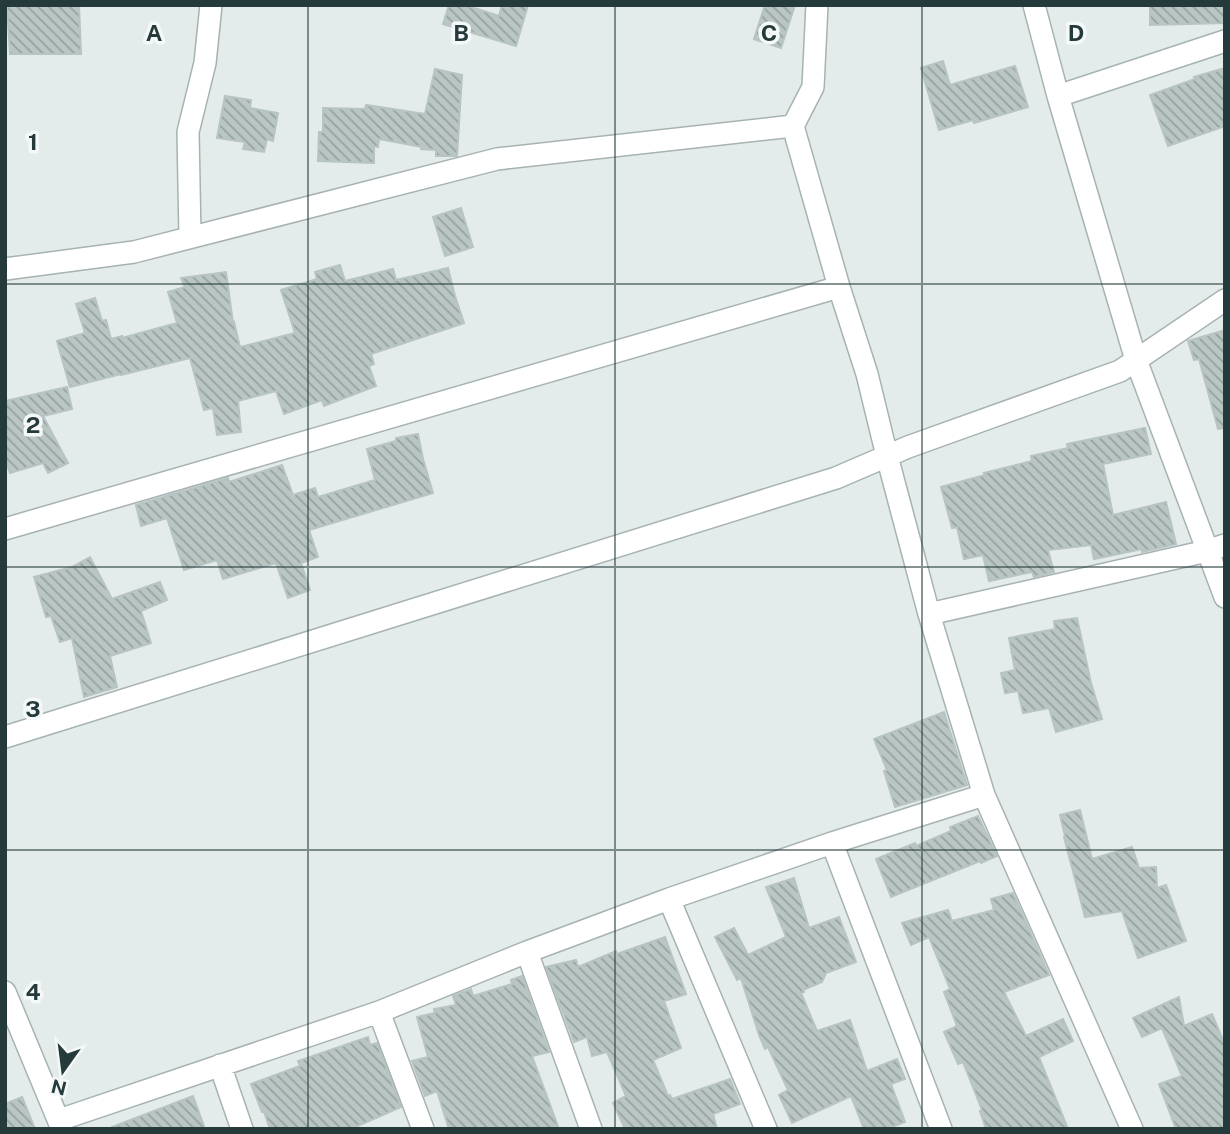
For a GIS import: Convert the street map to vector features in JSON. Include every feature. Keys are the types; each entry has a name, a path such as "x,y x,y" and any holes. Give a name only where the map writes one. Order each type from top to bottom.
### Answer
{"street":[{"path":"190,237 188,132 205,63 211,5"},
{"path":"817,5 813,87 793,126 867,374 929,614 984,795 1132,1129"},
{"path":"1034,5 1136,360 1216,548 1225,597"},
{"path":"1058,96 1225,41"},
{"path":"5,269 134,252 497,159 793,126"},
{"path":"5,529 839,287"},
{"path":"5,737 836,478 887,456 1120,371 1225,300"},
{"path":"929,614 1216,548"},
{"path":"5,992 60,1124 220,1065 379,1012 669,898 984,795"},
{"path":"832,843 941,1129"},
{"path":"669,898 766,1129"},
{"path":"527,952 591,1129"},
{"path":"379,1012 423,1129"},
{"path":"220,1065 242,1129"}],"building":[{"path":"7,5 79,5 81,54 10,54"},
{"path":"449,5 465,5 499,16 502,5 528,5 516,46 443,24"},
{"path":"765,5 795,5 781,48 754,39"},
{"path":"1150,5 1224,5 1225,23 1150,25"},
{"path":"943,61 950,85 1015,66 1028,107 939,130 921,68"},
{"path":"1225,68 1225,126 1168,146 1150,95"},
{"path":"435,69 462,75 457,156 436,156 436,150 379,139 378,147 374,146 374,163 318,161 319,132 323,132 323,108 365,109 366,105 425,114"},
{"path":"225,96 251,100 250,108 278,113 273,141 267,139 264,152 243,149 245,142 217,138"},
{"path":"461,208 473,247 445,256 433,217"},
{"path":"340,265 345,281 393,269 396,280 448,268 464,323 371,354 374,364 369,366 376,386 324,406 322,400 284,414 276,391 238,401 241,432 217,435 213,408 204,410 190,358 70,387 57,341 85,333 76,304 95,298 102,321 106,320 111,339 122,338 177,323 168,292 185,287 181,278 226,272 233,323 240,347 295,333 281,290 317,279 315,272"},
{"path":"1225,330 1225,428 1218,429 1199,359 1194,360 1188,341"},
{"path":"67,387 72,409 43,416 68,463 48,473 43,463 10,473 5,459 5,401"},
{"path":"1145,428 1151,454 1103,464 1113,515 1166,502 1176,544 1094,559 1091,545 1048,550 1054,572 1034,577 1032,572 989,581 983,555 964,559 957,527 952,528 941,487 1032,461 1031,456 1068,448 1067,444"},
{"path":"418,434 433,493 309,530 318,557 301,563 310,590 288,598 276,563 223,579 217,560 184,570 167,518 141,526 136,505 228,478 229,482 282,465 293,495 315,488 318,497 375,480 367,449 396,441 396,438"},
{"path":"90,557 112,599 160,582 167,600 141,611 151,643 110,656 117,687 84,697 72,638 60,642 51,616 46,617 34,577 72,567"},
{"path":"1077,618 1102,719 1056,732 1049,708 1023,713 1018,691 1005,693 1001,673 1015,670 1009,638 1055,629 1054,621"},
{"path":"944,712 967,785 895,807 884,771 887,770 874,739"},
{"path":"1080,810 1092,859 1132,847 1139,868 1156,867 1157,888 1166,885 1186,941 1138,958 1122,911 1085,917 1060,815"},
{"path":"978,816 997,856 891,897 876,859 915,843 916,846 951,831 950,827"},
{"path":"794,878 809,928 839,917 856,962 826,973 822,982 801,993 817,1031 850,1020 867,1071 897,1059 905,1079 891,1084 905,1122 887,1129 864,1129 851,1096 792,1123 779,1095 788,1090 768,1047 765,1049 759,1035 741,978 737,980 715,937 734,928 748,955 786,937 766,887"},
{"path":"1013,893 1049,975 1004,992 1026,1036 1063,1019 1073,1041 1039,1057 1068,1129 986,1129 980,1111 982,1110 963,1062 958,1064 944,1032 957,1026 944,992 950,989 929,937 911,945 902,923 948,910 952,921 994,910 991,899"},
{"path":"665,937 686,994 664,1001 681,1048 653,1060 668,1096 672,1099 730,1079 740,1104 713,1114 717,1129 625,1129 613,1103 626,1096 607,1052 592,1056 587,1037 574,1042 546,967 576,960 578,967 616,951 617,954"},
{"path":"522,976 549,1052 532,1056 559,1129 449,1129 437,1091 425,1096 412,1061 428,1057 417,1017 435,1013 434,1009 456,1005 453,996 471,989 473,996 512,984 511,980"},
{"path":"1179,997 1184,1026 1212,1014 1225,1045 1225,1129 1176,1129 1159,1084 1182,1076 1162,1028 1142,1037 1133,1018"},
{"path":"368,1037 370,1045 377,1043 401,1107 351,1129 270,1129 251,1084 300,1066 298,1061"},
{"path":"193,1096 205,1129 112,1127"},
{"path":"22,1097 35,1129 9,1129 5,1119 5,1104"}]}
